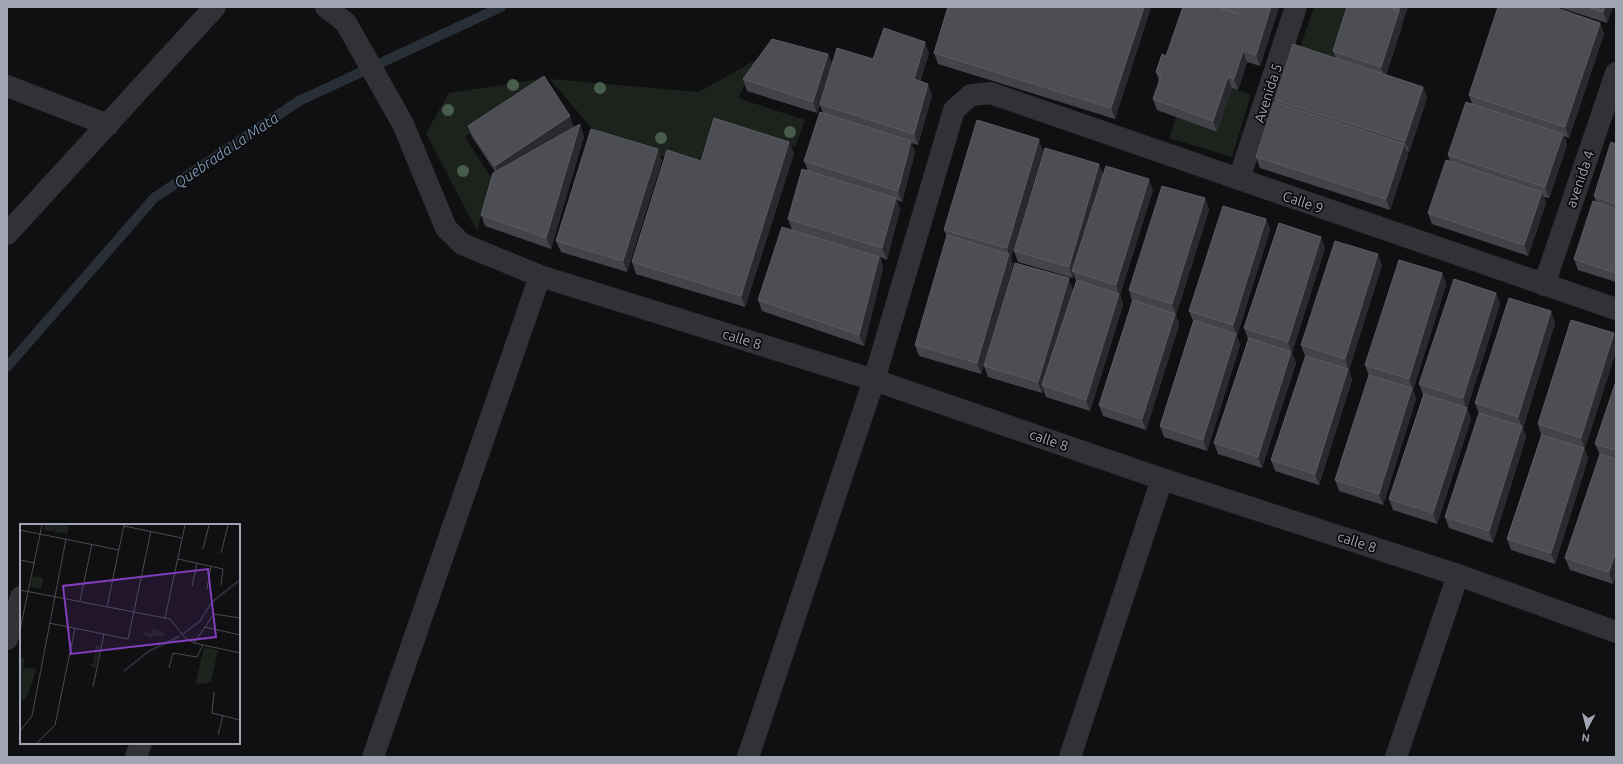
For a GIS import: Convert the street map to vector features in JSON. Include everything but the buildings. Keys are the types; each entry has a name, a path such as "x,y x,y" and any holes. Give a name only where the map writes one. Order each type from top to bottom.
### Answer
{"street":[{"path":"7,234 214,7"},
{"name":"calle 8","path":"326,7 346,23 403,124 446,228 462,244 540,276 874,380 1162,479 1458,575 1616,632"},
{"name":"Avenida 5","path":"1239,179 1296,7"},
{"name":"avenida 4","path":"1544,285 1616,73"},
{"path":"7,86 108,125"},
{"name":"Calle 9","path":"874,380 954,110 971,95 990,93 1616,309"},
{"path":"373,757 540,276"},
{"path":"748,757 874,380"},
{"path":"1070,757 1162,479"},
{"path":"1396,757 1458,575"},
{"path":"7,638 20,601"},
{"path":"136,757 141,744"}],"shaded area":[{"path":"1314,7 1354,7 1337,62 1299,50"},
{"path":"759,58 738,98 805,120 795,147 713,120 698,167 598,136 550,79 699,92"},
{"path":"541,79 544,84 465,137 492,179 477,231 426,133 449,93"},
{"path":"1232,88 1251,95 1232,157 1169,138 1176,117"}],"waterway":[{"name":"Quebrada La Mata","path":"7,367 154,198 299,101 501,7"}]}
